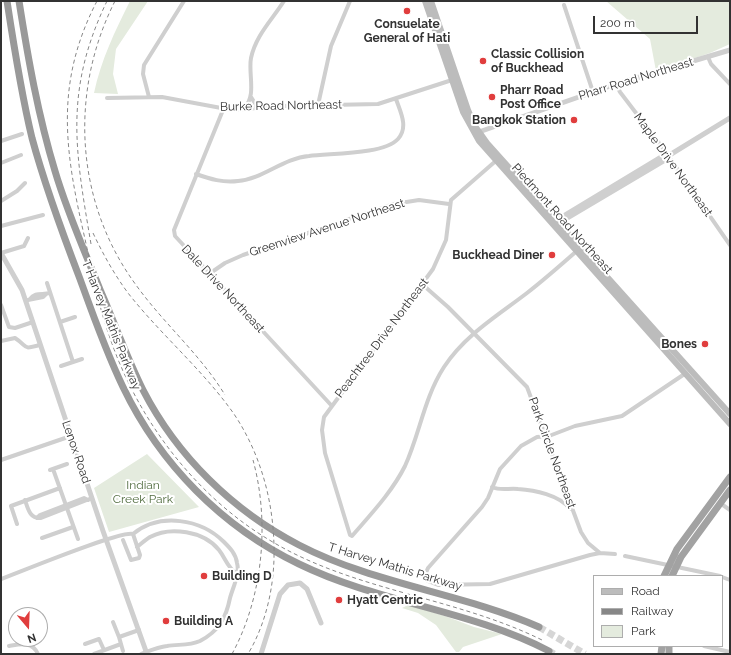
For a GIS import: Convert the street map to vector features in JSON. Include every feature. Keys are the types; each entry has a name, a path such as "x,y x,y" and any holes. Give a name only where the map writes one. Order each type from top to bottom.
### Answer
{"highway":[{"name":"T Harvey Mathis Parkway","path":"7,1 20,83 30,127 43,177 62,231 122,386 148,431 178,472 205,500 235,525 267,547 300,565 354,586 493,626 549,651"},
{"name":"T Harvey Mathis Parkway","path":"19,1 40,118 67,209 143,390 162,422 192,461 217,487 246,512 281,535 308,550 347,566 493,609 539,627"},
{"path":"672,575 677,549 730,477"},
{"path":"665,575 695,538 730,490"}],"main road":[{"name":"Piedmont Road Northeast","path":"425,1 463,112 477,132 498,159 687,372 730,424"},
{"name":"Piedmont Road Northeast","path":"431,1 468,110 477,132"},
{"name":"Piedmont Road Northeast","path":"687,372 730,414"}],"street":[{"path":"149,97 143,74 144,65 184,1"},
{"path":"243,109 249,103 251,97 250,69 254,47 262,31 284,1"},
{"path":"318,105 331,46 350,1"},
{"path":"564,5 594,92"},
{"name":"Pharr Road Northeast","path":"477,132 616,84 730,50"},
{"path":"708,57 711,64 730,84"},
{"name":"Burke Road Northeast","path":"107,98 149,97 179,99 223,110 318,105 378,104 452,80"},
{"name":"Maple Drive Northeast","path":"616,84 620,92 668,156 730,245"},
{"path":"251,97 258,108"},
{"path":"196,174 218,181 239,181 252,178 298,157 360,152 388,145 398,139 403,128 403,121 396,99"},
{"name":"Dale Drive Northeast","path":"223,110 196,174 174,234 209,274 332,405"},
{"path":"556,223 660,163 668,156 730,118"},
{"path":"1,141 22,134"},
{"path":"1,163 21,155"},
{"path":"449,204 453,198 498,159"},
{"path":"1,200 17,191 24,183"},
{"name":"Greenview Avenue Northeast","path":"209,274 225,263 243,255 394,204 419,200 449,204"},
{"name":"Peachtree Drive Northeast","path":"449,204 444,246 433,269 423,286 332,405 323,422 323,442 348,531 352,536 386,496 398,478 410,454 426,404 435,382 455,352 474,333"},
{"path":"1,226 43,215"},
{"path":"1,253 24,246 28,238"},
{"path":"474,333 530,291 578,250"},
{"name":"Lenox Road","path":"1,253 28,300 40,345 71,436 90,499 107,540 147,653"},
{"path":"47,283 48,294 60,322 73,362"},
{"name":"Park Circle Northeast","path":"423,286 448,307 527,387 547,437 583,538 600,553"},
{"path":"28,300 43,297 48,294"},
{"path":"1,305 9,327 15,328 33,322"},
{"path":"60,322 75,317"},
{"path":"1,341 15,338 24,347 28,348 40,345"},
{"path":"61,366 82,359"},
{"path":"615,554 600,553 590,555 490,584 438,585 430,583 426,578 428,568 482,507 500,469 514,453 537,437 547,437 575,426 622,416 687,372"},
{"path":"1,460 71,436"},
{"path":"67,464 52,469 78,540"},
{"path":"492,487 500,490 526,489 554,497 567,504 574,516"},
{"path":"17,524 11,506 60,488"},
{"path":"25,500 31,515 36,518 40,515 67,507 84,498 90,499"},
{"path":"725,498 730,510"},
{"path":"695,538 706,516 704,512"},
{"path":"1,579 107,540 129,533 133,534 140,529 170,520 195,523 217,535 231,549 238,564 237,574 225,618 214,630 200,640 188,645 169,645 141,654"},
{"path":"187,532 189,522"},
{"path":"42,538 73,526"},
{"path":"137,547 150,537 168,532 187,532 202,538 219,549 227,565 237,574"},
{"path":"123,540 131,560 140,556 133,534"},
{"name":"Park Circle Northeast","path":"588,543 590,555"},
{"path":"625,556 717,575"},
{"path":"261,654 280,594 288,585 300,583 307,589 321,623"},
{"path":"113,622 123,651"},
{"path":"118,637 139,630"},
{"path":"85,644 99,639 104,650"},
{"path":"94,654 121,644"},
{"path":"708,647 730,652"}],"green space":[{"path":"130,1 148,1 116,49 113,74 118,94 94,93 105,57"},
{"path":"606,1 730,1 730,44 710,53 656,71 650,39"},
{"name":"Indian Creek Park","path":"147,454 199,507 109,532 94,488"},
{"path":"408,605 445,616 474,627 502,634 463,647 459,652 456,652 436,625 418,613 402,608"}],"tunnel":[{"path":"539,627 585,654"},
{"path":"549,651 554,654"}],"railway":[{"path":"97,1 83,31 74,61 69,90 67,118 72,177 98,299 109,335 135,396 172,453 218,502 243,523 271,541 303,558 336,572 370,583 475,613 509,625 542,640"},
{"path":"91,244 81,179 77,121 79,93 84,64 93,33 107,1"},
{"path":"115,1 100,36 90,72 85,109 85,146 90,183 101,218 116,253 136,285 158,313 193,352 225,395"},
{"path":"93,233 109,264 128,293 196,367 234,414 251,444 258,461 268,494 271,511 274,560 271,588 265,616 255,642 248,654"},
{"path":"232,654 251,608 257,584 260,559 262,534 261,508 253,460"}],"place":[{"name":"Consuelate General of Hati","path":"407,11"},
{"name":"Classic Collision of Buckhead","path":"483,61"},
{"name":"Pharr Road Post Office","path":"492,97"},
{"name":"Bangkok Station","path":"574,120"},
{"name":"Buckhead Diner","path":"552,255"},
{"name":"Bones","path":"705,344"},
{"name":"Building D","path":"204,576"},
{"name":"Hyatt Centric","path":"339,600"},
{"name":"Building A","path":"166,621"}]}
